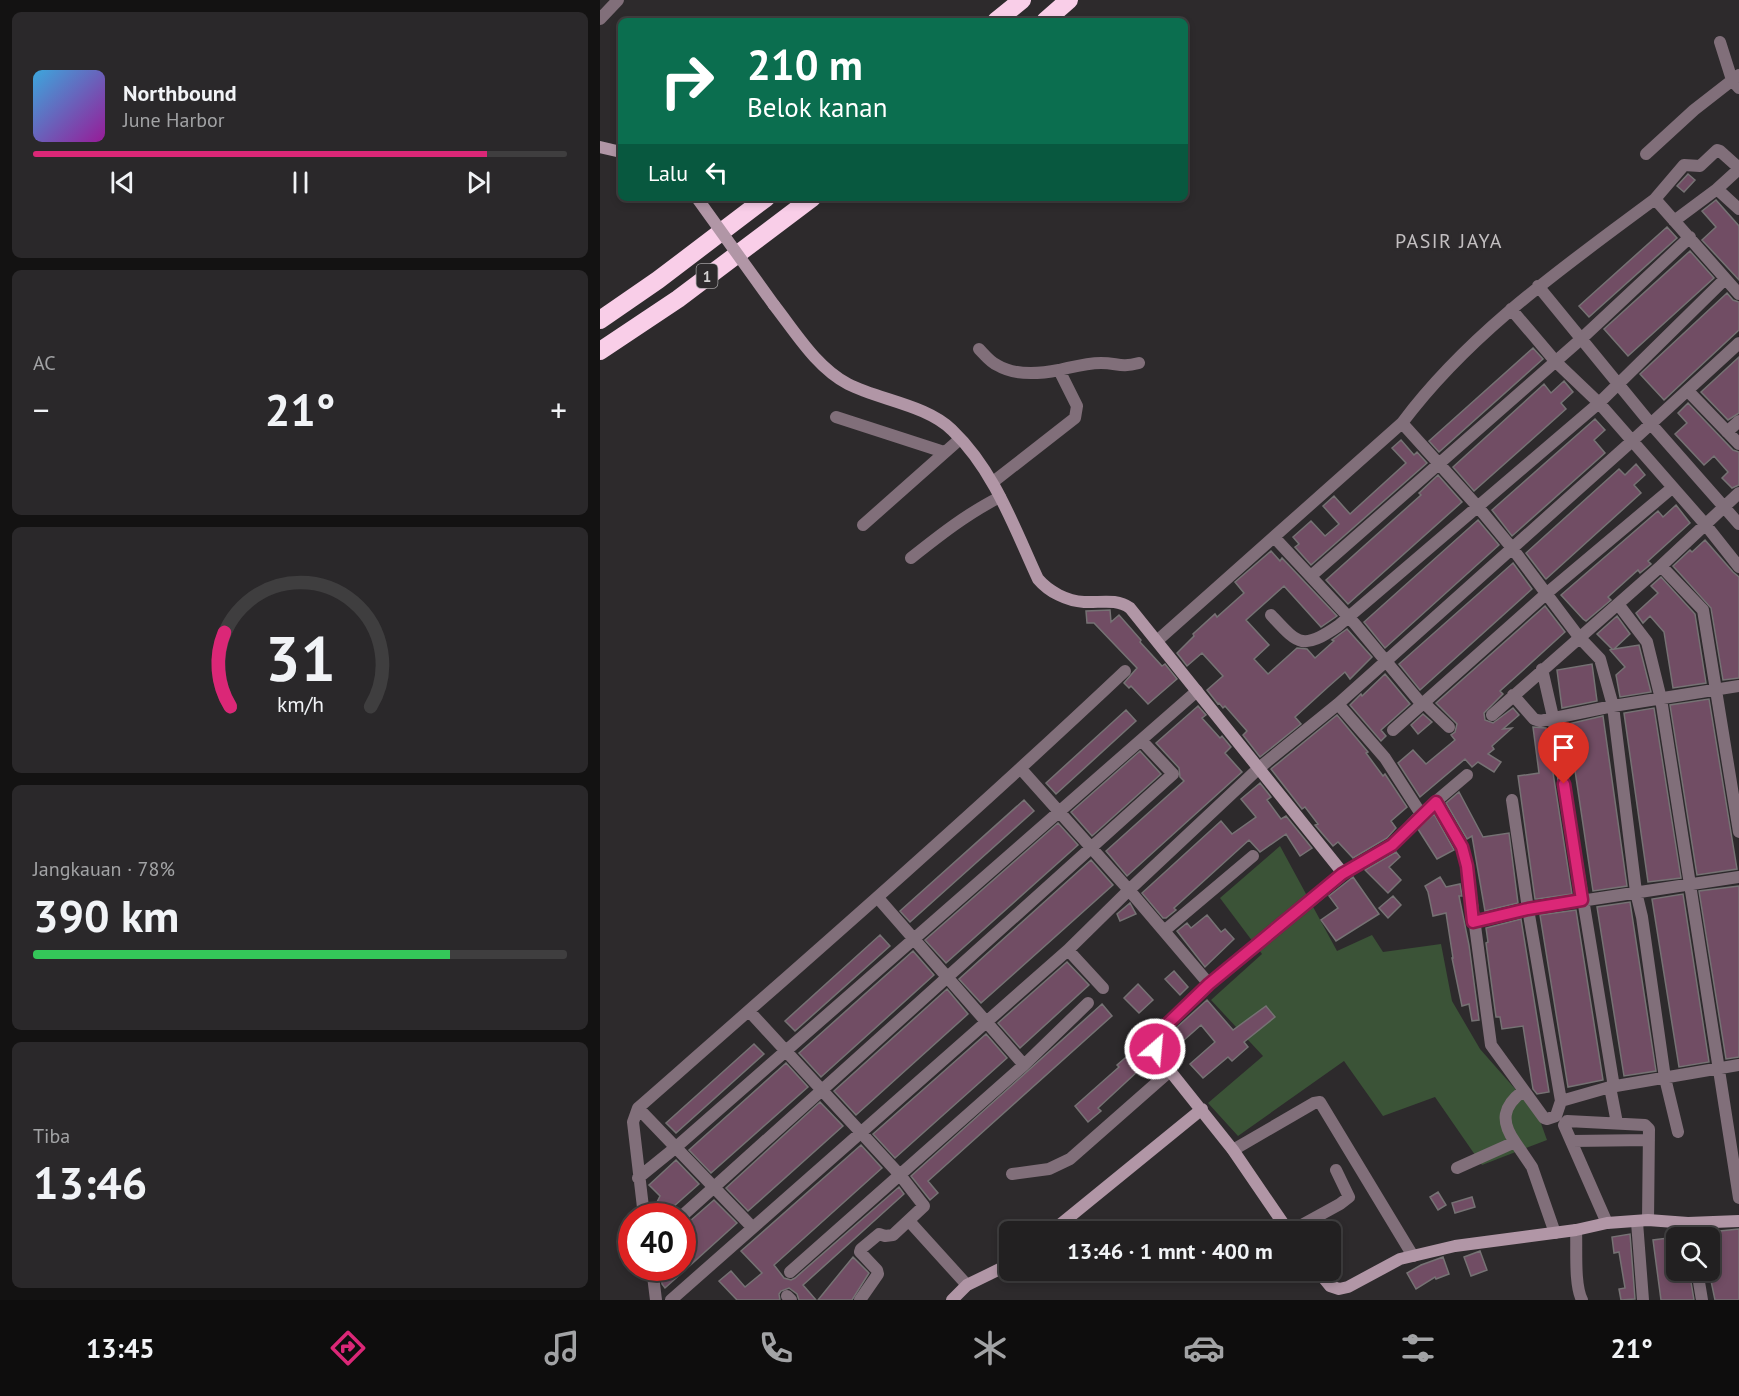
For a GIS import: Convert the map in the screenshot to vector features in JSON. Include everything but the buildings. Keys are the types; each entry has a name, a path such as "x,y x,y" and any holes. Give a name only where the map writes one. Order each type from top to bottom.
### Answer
{"highway":[{"path":"1000,18 1022,0"},
{"path":"1048,18 1069,0"},
{"name":"1","path":"600,320 658,280 762,201"},
{"name":"1","path":"600,351 678,298 808,201"}],"street":[{"path":"600,19 618,0"},
{"path":"1646,154 1694,110 1737,81 1720,42"},
{"path":"600,147 618,151"},
{"path":"1158,640 1402,423 1449,369 1511,309 1538,286 1655,199 1684,165 1700,166 1717,150 1720,151 1739,169 1717,189 1674,221"},
{"path":"1717,189 1739,210"},
{"path":"1655,199 1739,294"},
{"path":"699,201 818,362 846,383 937,419 952,429 993,482 1038,579 1043,585 1071,600 1127,605 1158,640 1342,874"},
{"path":"1311,576 1556,362 1690,237"},
{"path":"1271,615 1296,641 1304,643 1326,634 1348,618 1599,404 1725,279"},
{"path":"1538,286 1580,340 1739,524"},
{"path":"1511,309 1556,362 1599,404 1705,524 1739,567"},
{"path":"672,1300 1068,950 1259,768 1338,704 1739,343"},
{"path":"979,349 995,365 1010,371 1043,373 1082,364 1103,363 1119,367 1139,363"},
{"path":"993,482 1075,418 1077,406 1059,370"},
{"path":"1688,391 1739,444"},
{"path":"836,417 944,453"},
{"path":"1727,432 1739,421"},
{"path":"1402,423 1478,507 1579,637 1600,659 1614,705 1636,892 1642,917 1665,1078 1678,1132"},
{"path":"863,525 960,439"},
{"path":"1393,730 1547,593 1672,488"},
{"path":"1492,715 1661,566 1739,493"},
{"path":"911,558 982,506 1000,497"},
{"path":"1274,537 1311,576 1419,701 1423,702 1449,727"},
{"path":"1661,566 1702,608 1739,832"},
{"path":"1618,604 1647,642 1661,699 1739,1198"},
{"path":"1542,669 1553,717 1617,1123"},
{"path":"642,1203 633,1122 638,1108 878,898 1125,671"},
{"path":"1513,695 1537,720 1614,705 1739,686"},
{"path":"638,1178 1197,691"},
{"path":"1338,704 1385,758 1421,814"},
{"path":"696,1203 1173,774 1142,740"},
{"path":"1021,769 1209,984"},
{"path":"1281,1221 1233,1150 1155,1049 1154,1043 1158,1033 1209,984 1342,874 1392,845 1421,814 1467,776"},
{"path":"1436,802 1462,847 1467,866 1491,1046 1540,1114 1547,1119 1556,1116 1561,1101 1512,800"},
{"path":"1164,931 1253,856"},
{"path":"1473,922 1528,909 1739,877"},
{"path":"878,898 1024,1065"},
{"path":"1068,950 1103,988"},
{"path":"790,1272 1024,1065 1088,1003"},
{"path":"749,1011 900,1175 924,1206 893,1235 879,1234 861,1249 860,1252 878,1274 860,1300"},
{"path":"1561,1101 1612,1087 1739,1065"},
{"path":"1012,1174 1058,1167 1170,1071"},
{"path":"1523,1090 1509,1103 1506,1111 1507,1129 1532,1167 1555,1233"},
{"path":"1233,1150 1314,1103 1320,1102 1413,1257"},
{"path":"638,1108 752,1227"},
{"path":"1064,1221 1202,1108"},
{"path":"1606,1224 1564,1125 1567,1121 1645,1125 1649,1129 1642,1221 1643,1300"},
{"path":"1572,1141 1649,1140"},
{"path":"1456,1168 1515,1142"},
{"path":"1309,1221 1349,1197 1336,1170"},
{"path":"909,1221 968,1286"},
{"path":"1326,1281 1330,1286 1339,1289 1357,1283 1388,1264 1455,1246 1606,1224 1642,1221 1688,1223 1739,1221"},
{"path":"1688,1223 1689,1227"},
{"path":"1576,1230 1577,1269 1582,1300"},
{"path":"952,1300 968,1286 999,1270"},
{"path":"654,1281 656,1300"},
{"path":"1698,1281 1702,1300"}],"green space":[{"path":"1280,846 1337,951 1372,935 1383,952 1441,944 1452,1001 1480,1049 1538,1115 1547,1140 1482,1165 1435,1097 1383,1116 1344,1061 1238,1136 1208,1103 1263,1056 1211,1000 1262,954 1220,898"}],"district":[{"name":"PASIR JAYA","path":"1449,241"}],"route":[{"path":"1155,1049 1154,1043 1158,1033 1209,984 1340,878 1342,874 1392,845 1421,814 1436,802 1462,847 1467,866 1473,922 1528,909 1582,900 1564,784"}]}
